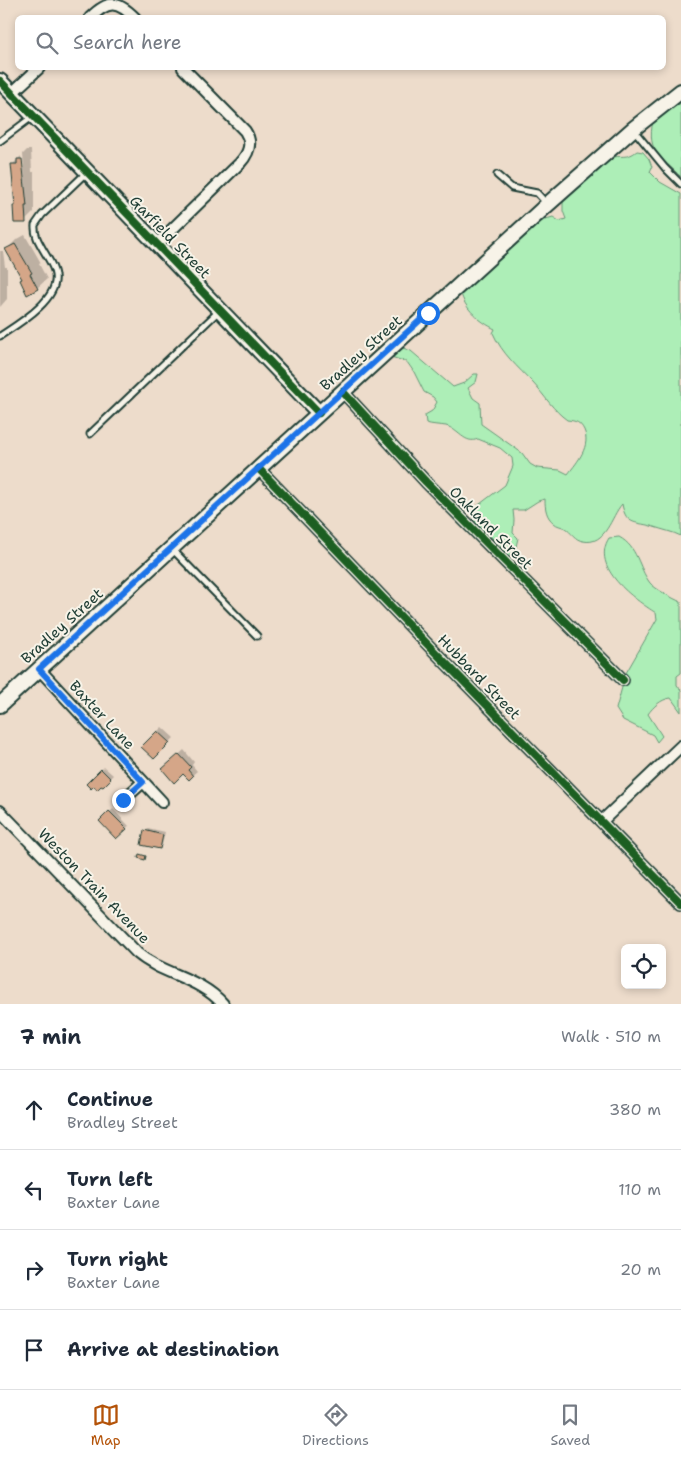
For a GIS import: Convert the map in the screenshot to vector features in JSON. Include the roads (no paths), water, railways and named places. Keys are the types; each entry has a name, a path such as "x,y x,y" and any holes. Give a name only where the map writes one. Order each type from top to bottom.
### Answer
{"main road":[{"name":"Garfield Street","path":"0,81 320,412"},
{"name":"Bradley Street","path":"0,705 547,204 633,129 681,91"}],"street":[{"path":"93,15 100,8 108,4 121,6 132,15"},
{"path":"12,94 37,70"},
{"path":"157,244 240,163 250,148 249,138 245,131 185,70"},
{"name":"Oakland Street","path":"343,392 426,482 623,680"},
{"name":"Hubbard Street","path":"259,469 681,903"},
{"name":"Baxter Lane","path":"39,669 162,802"},
{"path":"602,821 681,746"},
{"path":"123,800 143,782"},
{"name":"Weston Train Avenue","path":"0,811 137,953 156,966 199,984 223,1004"}],"lane":[{"path":"0,141 34,116"},
{"path":"633,129 665,168 681,184"},
{"path":"0,336 41,306 52,291 55,276 52,266 37,238 35,224 87,172"},
{"path":"496,175 512,188 537,193 547,204"},
{"path":"90,434 220,310"},
{"path":"171,548 257,636"}]}
